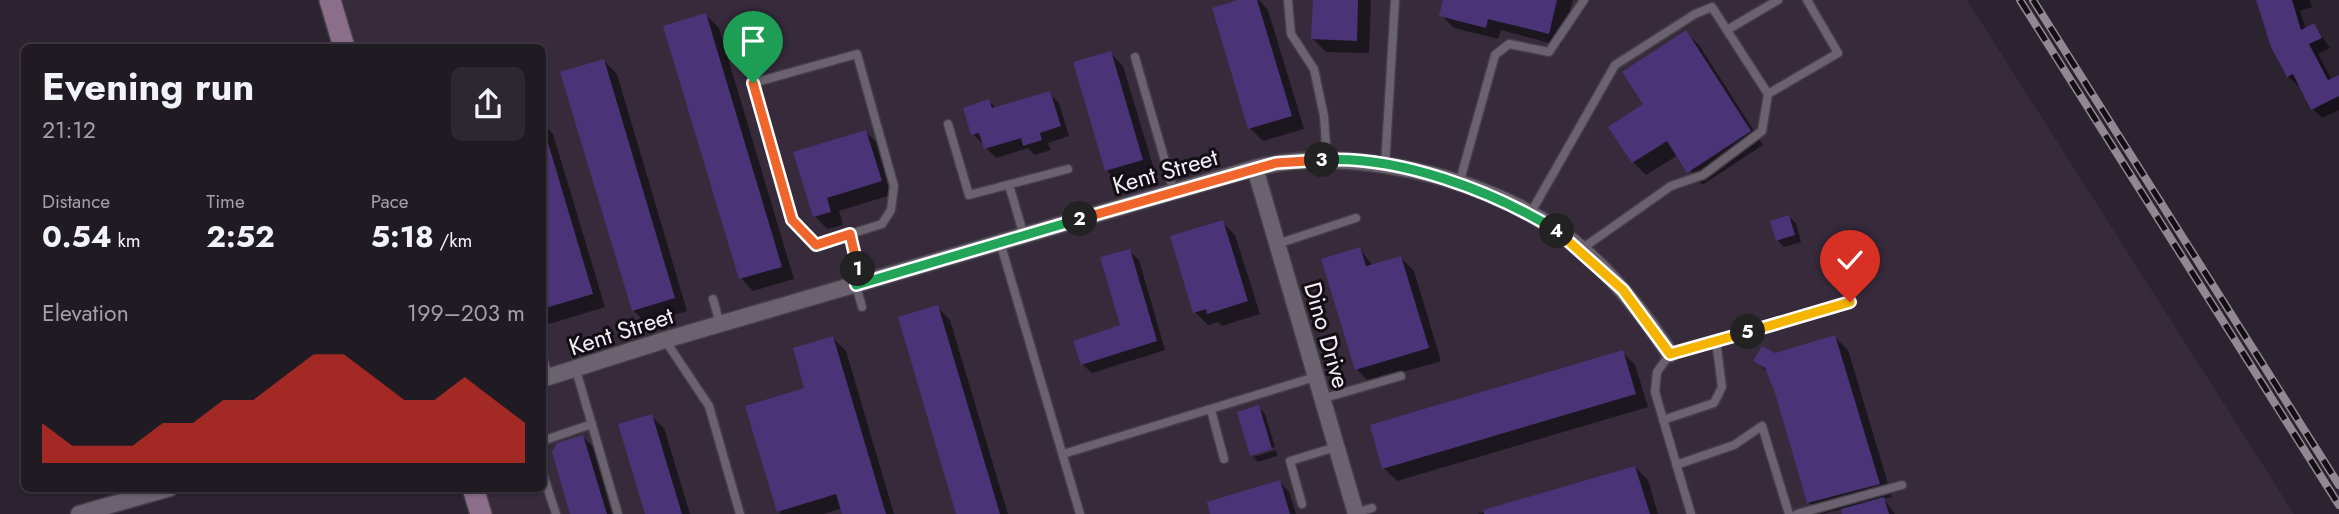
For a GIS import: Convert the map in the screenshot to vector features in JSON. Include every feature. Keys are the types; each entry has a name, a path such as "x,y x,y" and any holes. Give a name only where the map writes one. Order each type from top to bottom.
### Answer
{"main road":[{"path":"330,0 343,44"},
{"path":"474,492 481,514"}],"street":[{"name":"Kent Street","path":"546,378 665,340 1255,168 1276,163 1327,160 1385,166 1459,184 1530,214 1565,236 1623,290 1670,354"},
{"name":"Dino Drive","path":"1255,168 1356,513"},
{"path":"79,514 156,492"}],"lane":[{"path":"1288,0 1291,34 1314,69 1324,116 1327,160"},
{"path":"1385,166 1395,0"},
{"path":"1459,184 1495,55 1509,44 1549,52 1584,0"},
{"path":"1727,30 1779,0"},
{"path":"1768,94 1838,53 1807,0"},
{"path":"1530,214 1615,65 1695,14 1712,7 1768,94 1762,131 1703,174 1671,186 1580,250"},
{"path":"857,54 894,186 891,210 882,224 850,234 816,245 792,220 753,83 857,54"},
{"path":"1135,57 1174,192"},
{"path":"948,124 970,195 1068,169"},
{"path":"1009,185 1024,236"},
{"path":"1277,244 1356,218"},
{"path":"850,234 859,263 856,285 862,307"},
{"path":"1000,242 1080,514"},
{"path":"713,299 720,324"},
{"path":"1691,514 1655,392 1657,373 1670,354 1850,302"},
{"path":"665,340 709,406 740,514"},
{"path":"1663,420 1714,403 1722,387 1716,341"},
{"path":"576,370 618,514"},
{"path":"1321,399 1401,376"},
{"path":"1063,454 1315,377"},
{"path":"1210,410 1224,459"},
{"path":"546,440 592,424"},
{"path":"1676,465 1734,445 1762,426 1789,514"},
{"path":"1302,504 1290,461 1336,447"},
{"path":"546,484 555,514"},
{"path":"1797,514 1902,485"},
{"path":"1356,513 1372,508"}],"shaded area":[{"path":"330,0 1967,0 2294,514 481,514 474,492 546,492 546,44 343,44"}],"building":[{"path":"1238,0 1257,0 1292,116 1248,129 1212,8"},
{"path":"1313,0 1358,0 1357,41 1311,39"},
{"path":"1443,0 1557,0 1549,34 1488,19 1486,28 1439,16"},
{"path":"2256,0 2292,0 2301,30 2314,23 2322,38 2309,44 2328,80 2339,75 2339,96 2311,110 2293,74 2287,77 2271,47"},
{"path":"706,13 782,267 739,279 663,26"},
{"path":"1686,30 1751,131 1687,173 1667,141 1632,163 1608,127 1643,104 1622,72"},
{"path":"1111,51 1143,160 1105,171 1073,62"},
{"path":"604,59 675,298 632,311 560,72"},
{"path":"1050,91 1061,126 1040,133 1042,140 1023,146 1021,138 984,149 979,133 971,135 963,108 989,99 992,108"},
{"path":"866,130 882,181 827,198 831,212 813,217 793,152"},
{"path":"546,136 593,294 546,308"},
{"path":"1789,215 1795,235 1776,241 1770,221"},
{"path":"1223,220 1248,301 1207,314 1206,309 1193,313 1170,236"},
{"path":"1360,247 1366,266 1401,256 1429,348 1355,370 1321,259"},
{"path":"1130,249 1157,341 1081,365 1073,341 1120,325 1100,257"},
{"path":"938,305 1000,514 956,514 898,317"},
{"path":"1835,335 1880,484 1807,503 1775,393 1765,368 1753,361 1762,346 1775,353"},
{"path":"833,336 886,514 842,514 836,494 777,512 745,406 804,388 793,348"},
{"path":"1623,350 1636,394 1382,469 1370,425"},
{"path":"1259,405 1272,449 1250,456 1237,412"},
{"path":"652,414 682,514 645,514 618,424"},
{"path":"583,435 607,514 570,514 552,452 557,443"},
{"path":"1635,466 1650,514 1484,514 1483,510"},
{"path":"1280,480 1290,514 1210,514 1207,502"},
{"path":"1884,497 1889,514 1842,514 1841,509"}],"railway":[{"path":"2020,0 2339,505"},
{"path":"2033,0 2339,485"}],"route":[{"path":"753,83 792,220 816,245 850,234 859,263 856,285 1255,168 1276,163 1327,160 1404,169 1439,178 1477,189 1530,214 1565,236 1623,290 1670,354 1850,302"}]}
